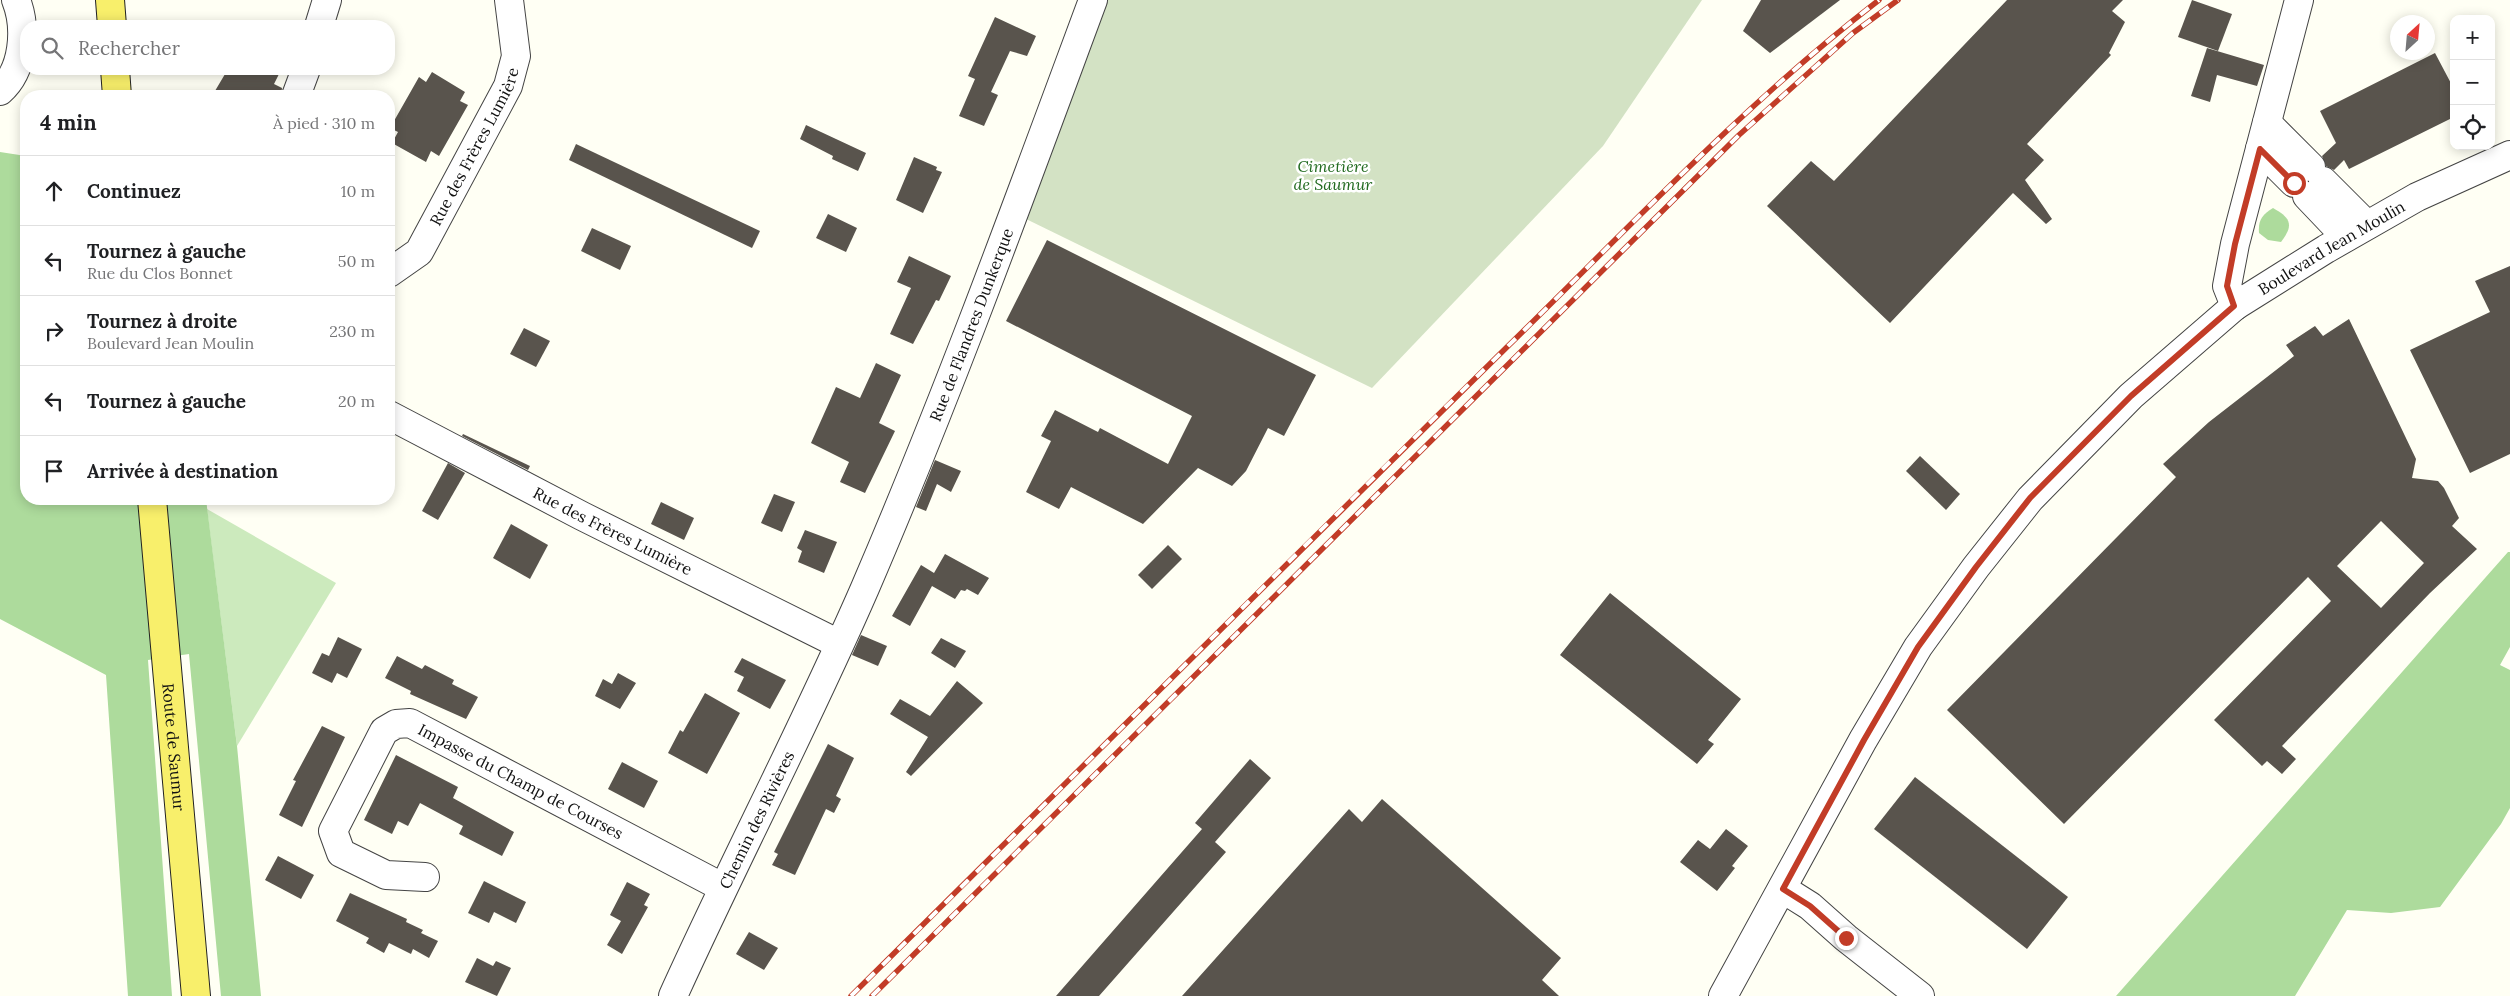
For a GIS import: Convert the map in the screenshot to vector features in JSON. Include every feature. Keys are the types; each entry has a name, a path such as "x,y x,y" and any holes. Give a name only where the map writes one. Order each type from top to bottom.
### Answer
{"main road":[{"path":"110,0 112,20"},
{"path":"115,75 117,90"},
{"name":"Route de Saumur","path":"153,505 196,996"}],"street":[{"path":"16,0 21,20"},
{"path":"321,20 327,0"},
{"name":"Rue des Frères Lumière","path":"395,264 419,252 508,86 516,56 509,0"},
{"name":"Rue de Flandres Dunkerque","path":"839,644 934,422 1093,0"},
{"path":"2234,306 2227,286 2235,244 2299,0"},
{"path":"0,91 10,80 20,50"},
{"path":"298,90 304,75"},
{"path":"2267,123 2309,182 2357,231"},
{"path":"2260,149 2309,182"},
{"name":"Boulevard Jean Moulin","path":"1723,996 1864,740 1918,647 1976,567 2030,498 2131,396 2234,306 2417,197 2510,155"},
{"name":"Rue des Frères Lumière","path":"395,418 582,516 839,644"},
{"name":"Chemin des Rivières","path":"673,996 722,887 839,644"},
{"name":"Impasse du Champ de Courses","path":"425,877 386,875 341,853 333,831 384,731 396,724 410,723 722,887"},
{"path":"1783,889 1810,906 1846,938 1920,996"}],"green space":[{"name":"Cimetière de Saumur","path":"1107,0 1702,0 1603,146 1372,388 1024,218"},
{"path":"0,152 20,155 20,505 207,505 237,746 261,996 221,996 189,654 148,660 172,996 128,996 106,675 0,619"},
{"path":"2273,208 2284,215 2289,222 2288,231 2281,242 2268,240 2259,233 2259,225 2262,218"},
{"path":"207,509 336,583 237,746"},
{"path":"2510,552 2510,647 2500,665 2510,670 2510,808 2501,824 2440,907 2391,913 2347,910 2295,996 2116,996"}],"building":[{"path":"1761,0 1840,0 1770,53 1743,31"},
{"path":"2007,0 2123,0 2112,11 2125,22 2109,53 2111,55 2027,144 2044,160 2025,180 2052,219 2046,224 2013,193 1890,323 1767,206 1811,161 1834,181"},
{"path":"2192,0 2232,14 2218,51 2178,37"},
{"path":"995,17 1036,36 1027,56 1010,51 991,92 998,95 984,126 959,116 975,79 968,76"},
{"path":"2207,48 2264,65 2257,86 2217,75 2210,102 2191,96"},
{"path":"2435,53 2450,81 2450,119 2349,169 2344,160 2334,170 2326,166 2322,156 2336,143 2320,111 2421,60 2435,60"},
{"path":"432,72 465,92 460,101 468,105 439,156 431,151 426,162 395,145 395,138 398,132 395,130 395,119 419,77 426,82"},
{"path":"224,75 278,75 274,84 282,88 282,90 216,90"},
{"path":"806,125 866,153 858,171 832,159 833,156 800,139"},
{"path":"576,144 760,231 752,248 569,160"},
{"path":"914,157 937,167 936,170 942,172 923,213 896,200"},
{"path":"828,214 857,228 846,252 816,238"},
{"path":"592,228 631,246 620,270 581,251"},
{"path":"1047,240 1316,375 1284,436 1268,428 1246,471 1232,486 1198,468 1143,524 1071,487 1059,509 1026,492 1051,441 1041,436 1055,410 1098,432 1100,428 1168,464 1192,416 1006,321"},
{"path":"909,256 951,276 939,301 936,300 913,344 890,334 911,288 897,282"},
{"path":"2510,266 2510,454 2470,473 2410,350 2490,312 2475,281"},
{"path":"2349,319 2416,459 2412,478 2438,481 2444,488 2459,518 2452,526 2477,549 2430,593 2282,746 2296,759 2282,774 2267,761 2262,766 2214,720 2331,601 2308,577 2064,824 1947,710 2176,477 2163,464 2209,422 2294,356 2286,345 2315,326 2323,336","holes":["2381,521 2424,563 2381,608 2337,566"]},
{"path":"524,328 550,341 536,367 510,354"},
{"path":"876,363 901,375 879,423 895,431 865,493 840,482 849,462 811,443 836,387 860,398"},
{"path":"463,434 530,466 528,470 462,436"},
{"path":"1920,456 1960,494 1946,510 1906,471"},
{"path":"935,460 961,471 951,492 937,484 926,511 916,507"},
{"path":"448,463 465,473 438,520 422,511"},
{"path":"774,494 795,502 782,532 761,523"},
{"path":"661,502 694,518 684,540 651,524"},
{"path":"511,524 548,545 530,579 493,558"},
{"path":"805,530 837,542 824,573 798,562 802,551 797,548"},
{"path":"1168,545 1182,559 1152,589 1138,575"},
{"path":"945,554 989,578 978,595 967,589 965,591 961,590 955,599 932,586 910,626 892,616 921,565 934,573"},
{"path":"1610,593 1741,699 1708,740 1714,744 1697,764 1560,655"},
{"path":"861,635 887,646 878,666 852,655"},
{"path":"338,637 362,649 347,678 337,673 332,683 312,673 322,653 329,656"},
{"path":"941,638 966,651 955,668 931,653"},
{"path":"397,656 422,669 425,665 454,680 452,684 478,697 466,719 410,694 411,691 385,678"},
{"path":"742,658 786,680 770,709 737,691 744,677 734,672"},
{"path":"618,673 636,683 620,709 595,696 603,679 612,684"},
{"path":"957,681 983,703 911,776 906,772 928,737 890,714 900,699 930,716"},
{"path":"705,693 740,713 707,774 668,753 680,730 683,732"},
{"path":"322,726 345,737 302,827 279,815 296,781 293,780"},
{"path":"828,744 854,758 836,796 841,799 834,813 826,809 795,875 772,865 778,854 774,852"},
{"path":"396,755 458,787 453,798 514,832 502,856 459,834 463,826 420,803 408,826 398,821 392,834 364,820"},
{"path":"1250,759 1271,778 1215,842 1226,852 1099,996 1056,996 1202,829 1195,823"},
{"path":"622,762 658,781 644,808 608,789"},
{"path":"1915,777 2068,897 2027,949 1874,829"},
{"path":"1382,799 1561,958 1542,980 1559,996 1182,996 1349,809 1362,822"},
{"path":"1726,829 1748,846 1732,866 1735,868 1717,891 1680,862 1698,840 1710,849"},
{"path":"278,856 314,875 301,899 265,880"},
{"path":"484,881 526,902 516,923 494,912 489,923 468,913"},
{"path":"627,882 650,894 644,905 648,907 622,954 607,945 621,921 610,915"},
{"path":"350,893 407,919 406,922 423,930 421,933 438,941 429,958 413,949 411,954 389,943 384,953 366,943 369,938 336,921"},
{"path":"749,932 778,948 764,970 736,954"},
{"path":"477,958 493,966 496,961 511,968 497,996 465,982"}],"railway":[{"path":"851,996 1687,169 1781,82 1879,0"},
{"path":"872,996 1739,135 1853,33 1898,0"}],"route":[{"path":"1846,938 1810,906 1783,889 1864,740 1918,647 1976,567 2030,498 2131,396 2234,306 2227,286 2235,244 2260,149 2294,183"}]}
